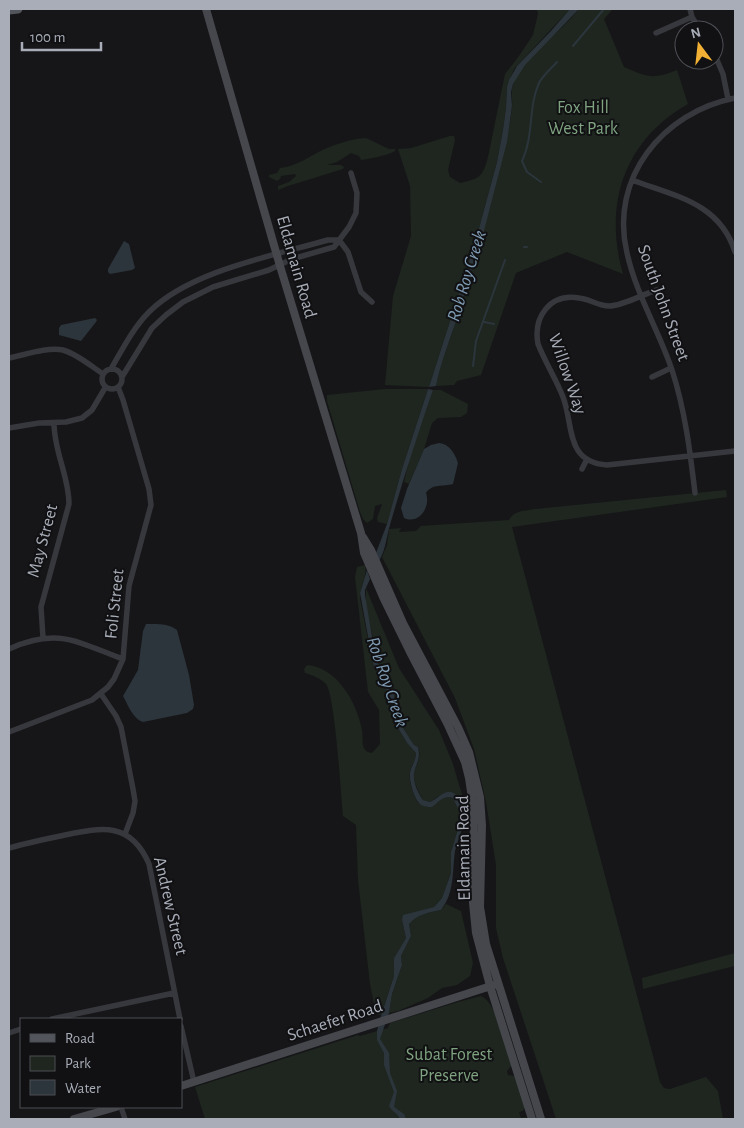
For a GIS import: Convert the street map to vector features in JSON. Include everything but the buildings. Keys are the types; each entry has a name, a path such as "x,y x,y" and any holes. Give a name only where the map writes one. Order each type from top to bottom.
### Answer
{"main road":[{"path":"9,10 18,9"},
{"name":"Eldamain Road","path":"206,9 280,266 361,533 364,553 411,654 455,738 467,770 474,812 474,918 479,947 525,1067 533,1114"},
{"name":"Eldamain Road","path":"494,985 533,1114 541,1119"},
{"name":"Schaefer Road","path":"182,1086 494,985"},
{"path":"74,1119 112,1108"}],"street":[{"path":"690,9 694,20"},
{"path":"656,33 692,17"},
{"path":"721,70 732,98"},
{"name":"South John Street","path":"696,493 686,422 672,368 630,264 624,235 625,206 632,180 647,152 664,132 679,120 700,108 732,98"},
{"path":"105,388 113,389 118,387 122,382 122,377 152,328 173,309 192,297 213,287 280,266 292,259 334,247 353,220 357,204 357,193 351,173"},
{"path":"632,180 694,204 707,211 724,228 735,252"},
{"path":"9,428 74,421 88,414 96,405 105,388 102,380 103,374 111,369 139,323 160,302 197,279 328,240 339,240"},
{"path":"339,240 348,252 362,292 372,302"},
{"name":"Willow Way","path":"587,459 578,451 574,443 564,399 538,344 537,326 539,318 552,304 560,299 580,298 608,306 620,304 657,290"},
{"path":"9,358 48,350 62,350 103,374"},
{"path":"652,377 672,368"},
{"path":"111,369 116,370 122,377"},
{"name":"Foli Street","path":"9,732 84,705 101,694 114,679 123,659 129,586 151,505 148,484 118,387"},
{"name":"May Street","path":"43,638 41,607 70,504 55,443 54,423"},
{"path":"582,470 587,459 597,464 607,465 735,451"},
{"path":"9,649 43,638 67,639 123,659"},
{"path":"9,848 91,829 108,829 124,834 133,813 135,801 121,727 101,694"},
{"name":"Andrew Street","path":"124,834 138,845 148,864 180,1018"},
{"path":"57,1018 174,993"},
{"path":"182,1030 194,1082"}],"green space":[{"path":"537,9 570,9 514,69 507,87 506,108 497,162 475,243 429,387 385,385 393,296 411,236 410,186 398,149 411,148 454,136 455,140 448,170 450,177 460,183 472,180 482,173 488,157 505,74 533,35 538,14"},
{"name":"Fox Hill West Park","path":"579,9 613,9 604,19 624,67 650,76 662,75 677,70 688,104 666,119 648,136 634,155 624,177 618,199 616,223 617,248 623,274 567,252 516,273 481,375 457,381 454,385 436,386 475,261 506,144 511,117 514,82 526,63"},
{"path":"366,138 389,149 395,149 395,151 361,160 359,156 351,153 337,162 327,165 341,165 344,167 343,169 278,190 278,186 289,182 296,176 295,174 281,176 277,181 269,177 269,175 277,173 280,168 298,163 327,148 356,139"},
{"path":"385,389 428,389 402,469 387,524 378,522 377,518 382,504 375,506 373,519 367,523 360,512 327,401 327,395"},
{"path":"433,390 441,390 468,404 467,413 461,417 438,418 432,423 424,449 409,484 404,482 410,457"},
{"path":"726,490 727,497 512,527 660,1082 664,1088 670,1089 706,1077 718,1091 723,1119 556,1119 503,958 496,928 496,865 486,802 474,749 455,698 382,557 387,545 389,529 401,528 399,532 416,531 421,526 509,520 514,514 535,509"},
{"path":"365,565 366,569 360,599 373,663 390,697 392,718 407,743 416,753 410,776 413,792 418,803 437,803 444,798 453,798 460,812 461,819 451,852 451,873 442,898 434,907 407,915 402,920 406,938 394,958 394,976 381,1015 376,1014 370,984 358,880 356,825 343,816 335,725 329,692 324,682 317,677 305,673 304,669 307,665 318,667 328,672 344,688 356,709 362,732 363,746 366,751 372,753 380,744 379,710 368,692 355,577 357,567"},
{"path":"366,588 399,668 439,730 453,764 463,798 461,803 455,794 439,796 430,802 423,800 418,791 414,774 419,757 418,747 414,745 398,720 393,690 383,676 379,665 366,607"},
{"path":"446,904 461,911 473,963 470,976 457,985 442,988 428,998 389,1013 392,994 402,965 401,956 411,936 409,924 420,916 441,910"},
{"path":"735,953 735,966 643,989 642,978"},
{"name":"Subat Forest Preserve","path":"481,996 487,1000 496,1016 512,1065 507,1071 508,1075 515,1076 525,1107 523,1111 519,1112 521,1118 525,1117 528,1119 205,1119 195,1087 358,1035 388,1028 390,1023"}],"water":[{"name":"Rob Roy Creek","path":"570,9 579,9 525,65 513,84 507,142 478,254 443,358 436,386 429,387 475,243 497,162 509,80 517,66"},
{"path":"124,241 129,244 135,268 110,274 108,269"},
{"path":"95,318 96,322 81,341 59,335 61,325"},
{"path":"428,389 433,390 400,491 385,548 379,561 376,553 387,524 402,469"},
{"path":"439,443 449,447 458,463 453,484 429,490 426,493 427,504 419,517 409,520 404,518 401,508 424,449"},
{"name":"Rob Roy Creek","path":"367,570 370,579 365,595 375,654 383,676 393,690 398,720 419,751 414,774 416,787 423,800 430,802 445,793 454,793 458,796 464,816 455,851 449,896 441,910 420,916 409,924 411,936 401,956 402,965 380,1039 389,1053 390,1073 397,1091 394,1107 404,1114 406,1119 400,1119 389,1106 394,1092 384,1065 384,1053 377,1040 377,1031 394,976 394,958 406,938 402,920 403,915 434,907 442,898 451,873 451,852 461,819 453,798 444,798 432,807 427,807 418,802 414,794 410,773 416,753 407,743 392,718 390,697 373,663 360,593"},
{"path":"146,624 166,625 177,630 189,675 194,705 193,709 187,713 143,722 134,715 123,696 138,670 143,631"}],"waterway":[{"path":"573,46 604,9"},
{"path":"541,182 527,172 522,161 528,142 533,102 539,83 557,62"},
{"path":"473,366 476,341 505,260"},
{"path":"484,322 494,324"}]}
